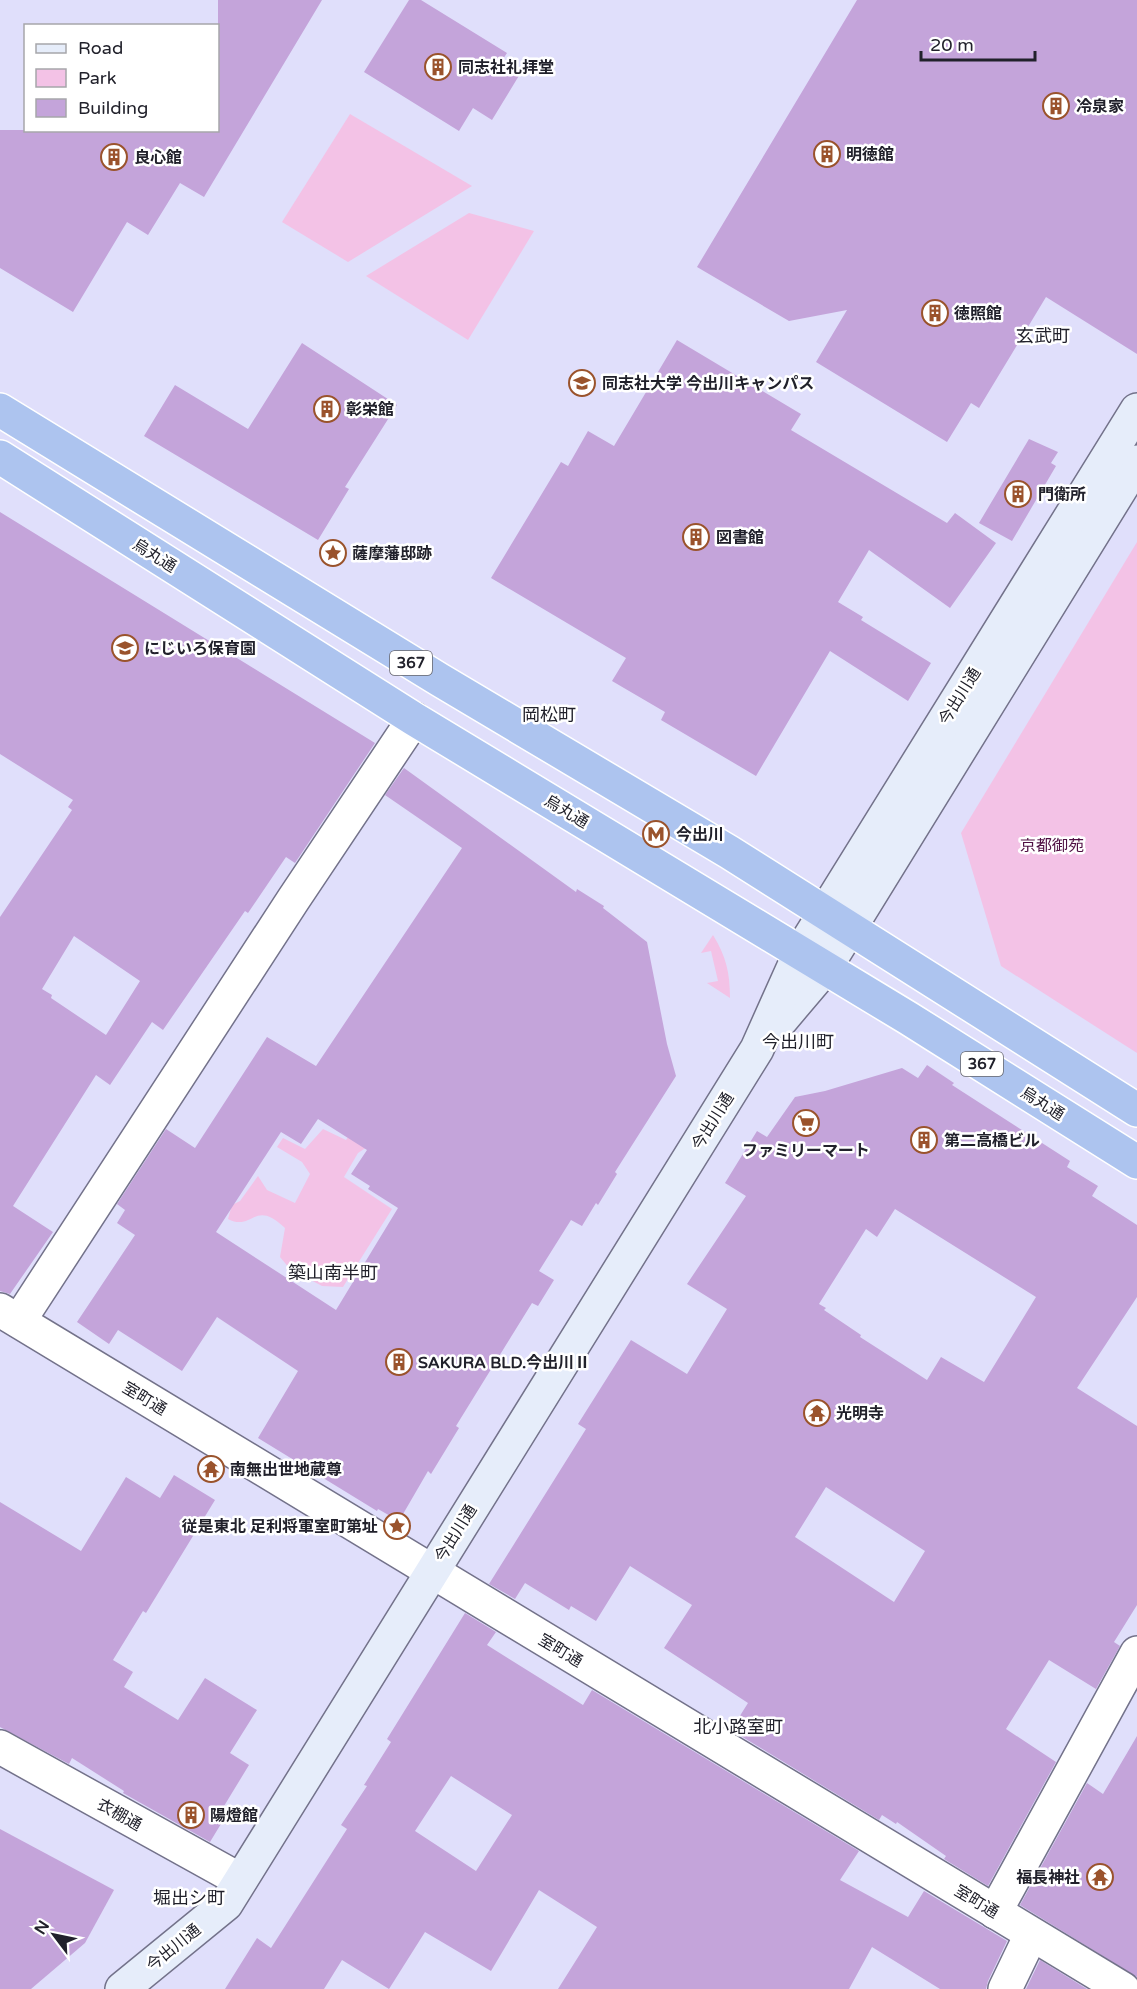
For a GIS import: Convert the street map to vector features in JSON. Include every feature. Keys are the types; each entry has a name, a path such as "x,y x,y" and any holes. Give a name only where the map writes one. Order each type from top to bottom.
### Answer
{"highway":[{"name":"367","path":"0,410 440,680 729,852 1137,1110"},
{"name":"烏丸通","path":"0,457 414,719 813,961 1137,1162"}],"main road":[{"name":"今出川通","path":"122,1989 226,1904 431,1571 813,961 1137,410"},
{"name":"今出川通","path":"837,921 1137,462"}],"street":[{"path":"9,1315 414,719"},
{"name":"室町通","path":"9,1315 1123,1989"},
{"path":"995,1912 1137,1653"},
{"name":"衣棚通","path":"0,1747 240,1880"},
{"path":"1005,1989 1031,1935"}],"green space":[{"path":"350,114 472,186 348,262 282,222"},
{"path":"469,213 534,231 468,340 366,276"},
{"name":"京都御苑","path":"1137,542 1137,1053 1001,966 961,833"},
{"path":"713,935 726,965 730,998 707,983 718,981 711,951 701,953"},
{"path":"369,1107 367,1147 358,1153 344,1177 392,1209 343,1287 322,1286 290,1269 280,1257 285,1228 275,1220 260,1215 243,1222 228,1219 232,1205 240,1201 258,1176 267,1190 295,1203 310,1174 302,1162 277,1147 283,1138 305,1149 323,1129 346,1140"}],"building":[{"name":"良心館","path":"218,0 322,0 204,197 180,183 148,235 127,222 73,312 0,268 0,130 219,132"},
{"name":"同志社礼拝堂","path":"409,0 421,0 507,53 501,62 520,74 492,120 473,108 459,131 364,72"},
{"path":"857,0 1137,0 1137,354 1046,297 979,408 971,403 947,442 816,362 847,310 789,321 697,267"},
{"name":"図書館","path":"677,340 801,414 791,430 947,523 955,513 996,543 950,608 869,550 838,602 863,617 861,620 931,663 908,701 830,651 756,776 661,720 665,712 612,681 626,658 491,578 561,462 568,466 588,431 614,446"},
{"path":"302,343 397,405 345,487 349,489 318,540 144,436 175,385 248,429"},
{"name":"門衛所","path":"1029,439 1058,452 1051,463 1056,466 1012,541 979,523"},
{"path":"0,512 375,743 295,863 286,857 248,913 245,911 163,1030 152,1022 110,1085 96,1075 13,1206 53,1232 10,1294 0,1291 0,917 72,810 68,807 73,800 0,754","holes":["74,936 140,981 106,1035 51,998 52,995 42,989"]},
{"path":"404,768 576,892 577,889 604,906 603,908 647,942 667,1044 676,1076 615,1172 617,1174 598,1205 596,1203 582,1226 571,1220 539,1271 554,1280 538,1306 532,1303 456,1426 459,1428 431,1474 428,1471 399,1521 378,1509 377,1511 258,1438 298,1371 217,1317 182,1371 118,1330 109,1344 77,1322 135,1235 117,1223 125,1210 117,1204 166,1129 195,1148 267,1037 316,1066 462,848 385,795","holes":["318,1119 367,1150 351,1174 370,1186 368,1189 398,1208 336,1310 216,1232 281,1132 301,1144"]},
{"path":"927,1065 954,1083 952,1085 1070,1161 1067,1167 1098,1186 1092,1196 1137,1225 1137,1297 1077,1388 1137,1426 1137,1605 1114,1642 1120,1646 1096,1689 1049,1660 1006,1729 1056,1762 988,1886 944,1859 946,1856 897,1822 896,1824 882,1815 879,1820 731,1730 748,1703 664,1648 692,1605 630,1566 596,1621 571,1606 569,1610 525,1583 515,1599 489,1584 586,1429 578,1424 631,1340 687,1374 727,1309 687,1284 746,1196 725,1183 757,1131 767,1137 795,1097 825,1091 902,1068 918,1078","holes":["895,1209 1036,1297 984,1382 941,1357 927,1380 860,1337 861,1335 824,1310 826,1308 819,1304 866,1229 877,1237","826,1487 925,1551 894,1602 795,1537"]},
{"path":"174,1475 215,1500 146,1613 143,1611 113,1660 133,1672 124,1687 178,1720 205,1678 257,1710 230,1753 249,1765 221,1811 227,1814 210,1842 123,1793 124,1791 72,1758 69,1764 0,1727 0,1502 81,1551 126,1477 160,1498"},
{"path":"465,1613 496,1632 487,1645 583,1705 592,1690 859,1851 840,1880 908,1917 924,1891 1007,1941 986,1989 940,1989 872,1947 849,1989 558,1989 597,1927 539,1890 491,1971 425,1932 389,1989 342,1960 324,1989 225,1989 257,1938 271,1948 347,1829 341,1825 367,1786 364,1785 391,1742 387,1739","holes":["451,1776 512,1815 476,1871 415,1831"]},
{"path":"1137,1736 1137,1977 1020,1905 1087,1783 1103,1794"},
{"path":"0,1829 114,1890 85,1943 31,1989 0,1989"},
{"path":"1040,1960 1087,1989 1026,1989"}],"place":[{"name":"同志社礼拝堂","path":"438,67"},
{"name":"冷泉家","path":"1056,106"},
{"name":"明徳館","path":"827,154"},
{"name":"良心館","path":"114,157"},
{"name":"徳照館","path":"935,313"},
{"name":"同志社大学 今出川キャンパス","path":"582,383"},
{"name":"彰栄館","path":"327,409"},
{"name":"門衛所","path":"1018,494"},
{"name":"図書館","path":"696,537"},
{"name":"薩摩藩邸跡","path":"333,553"},
{"name":"にじいろ保育園","path":"125,648"},
{"name":"今出川","path":"656,834"},
{"name":"ファミリーマート","path":"806,1123"},
{"name":"第二高橋ビル","path":"924,1140"},
{"name":"SAKURA BLD.今出川Ⅱ","path":"399,1362"},
{"name":"光明寺","path":"817,1413"},
{"name":"南無出世地蔵尊","path":"211,1469"},
{"name":"従是東北 足利将軍室町第址","path":"397,1526"},
{"name":"陽燈館","path":"191,1815"},
{"name":"福長神社","path":"1100,1877"}],"district":[{"name":"玄武町","path":"1043,336"},
{"name":"岡松町","path":"549,715"},
{"name":"今出川町","path":"798,1042"},
{"name":"築山南半町","path":"333,1273"},
{"name":"北小路室町","path":"738,1727"},
{"name":"堀出シ町","path":"189,1898"}]}
